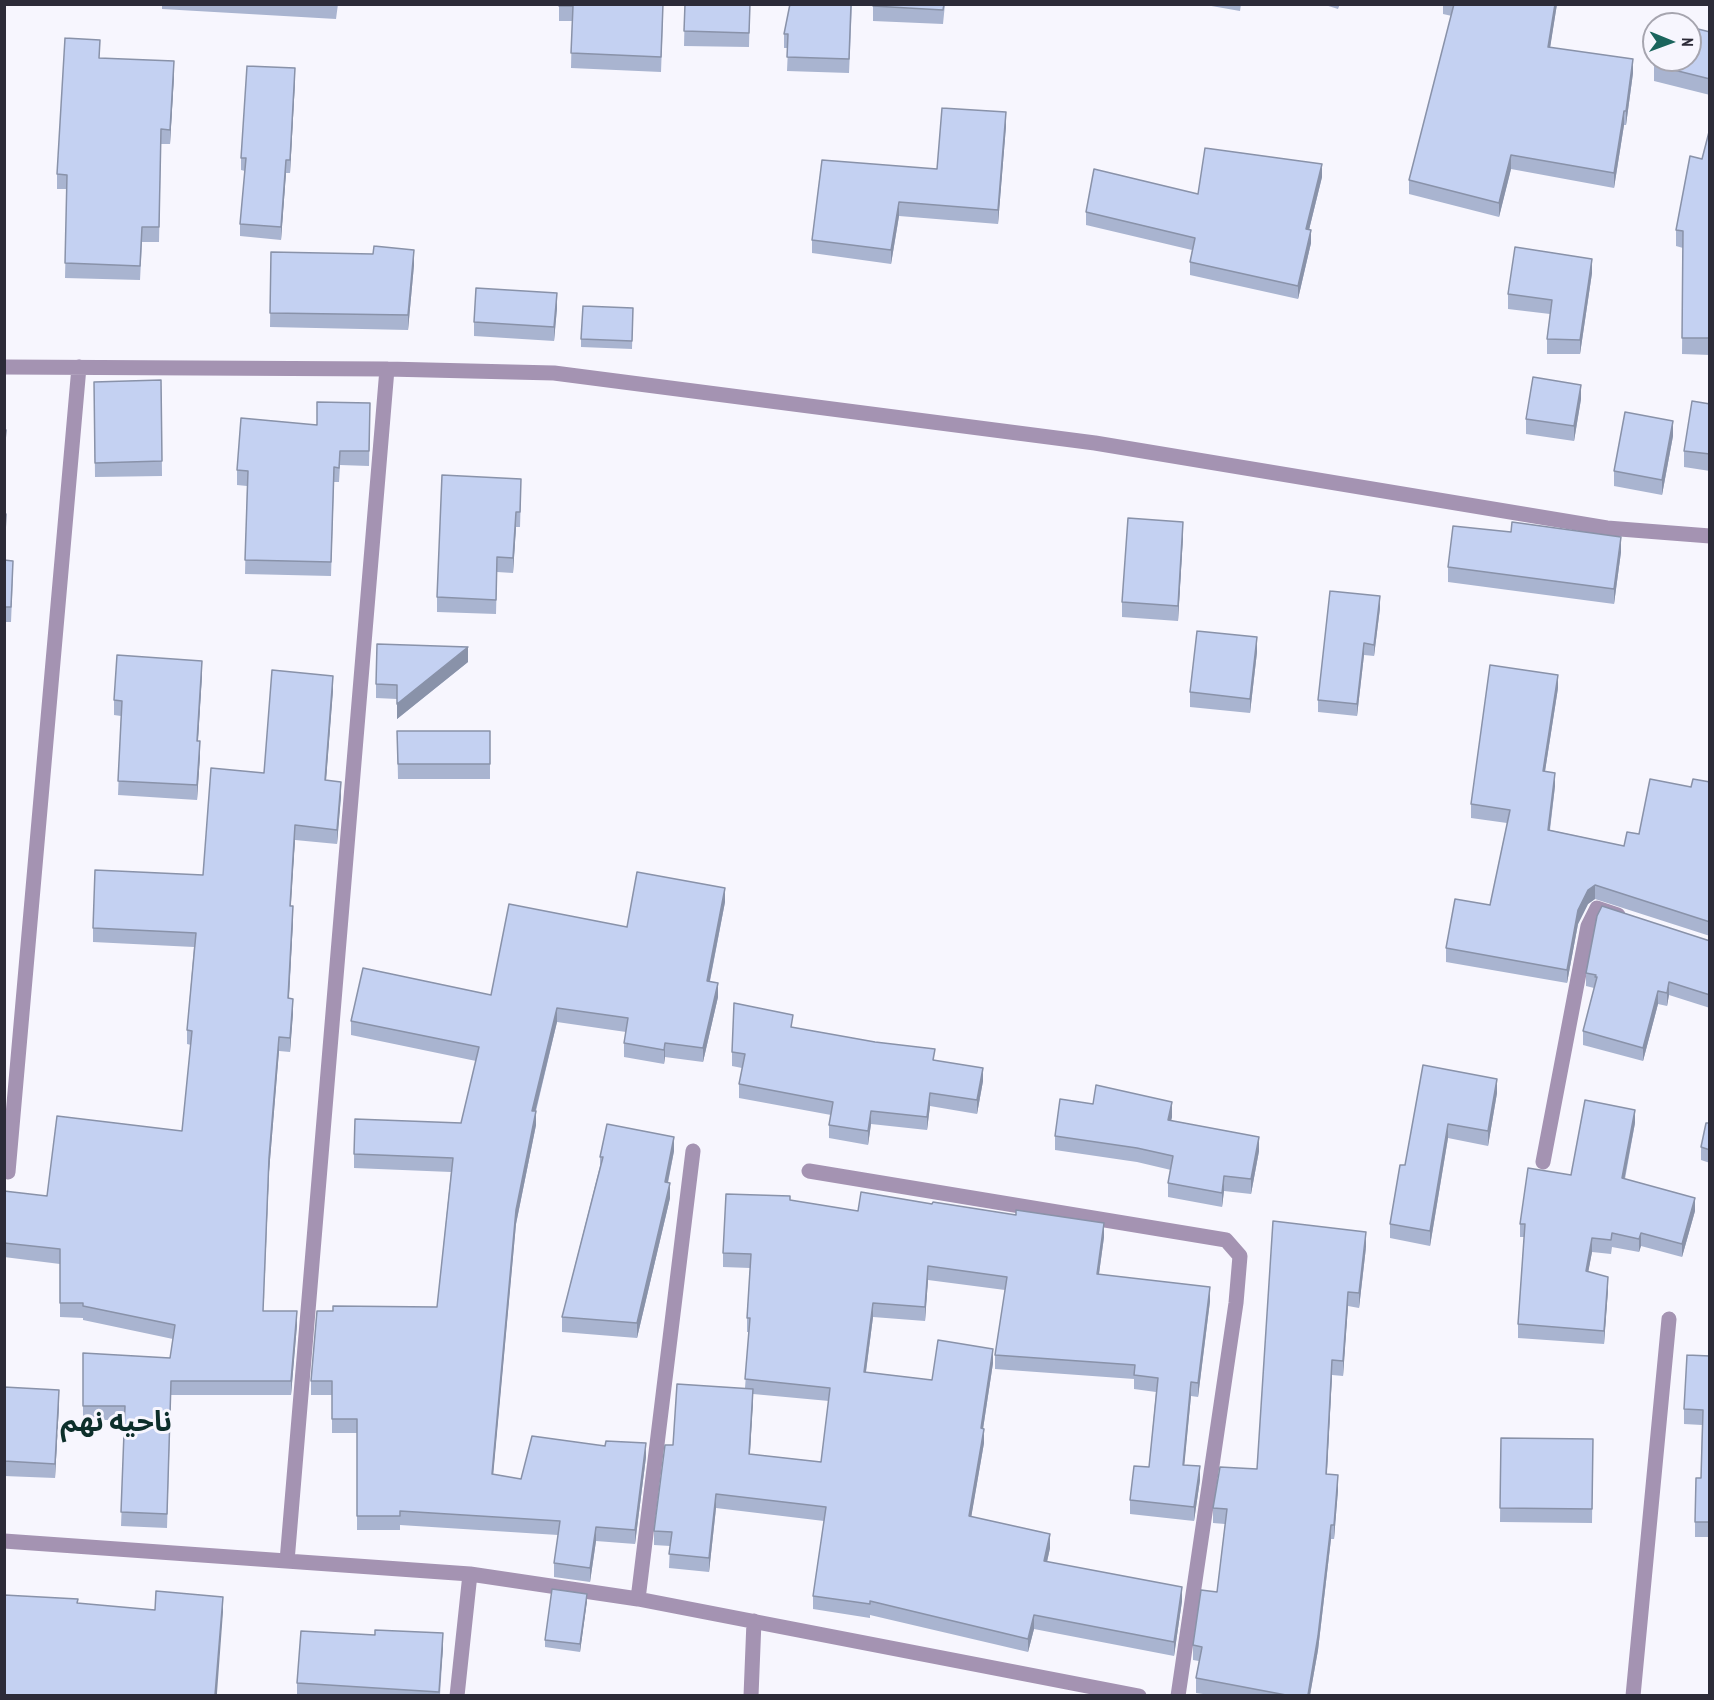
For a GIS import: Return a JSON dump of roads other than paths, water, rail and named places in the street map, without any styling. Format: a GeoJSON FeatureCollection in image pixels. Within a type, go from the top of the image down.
{"type":"FeatureCollection","features":[{"type":"Feature","properties":{"kind":"street"},"geometry":{"type":"LineString","coordinates":[[4,367],[387,369],[554,374],[1095,443],[1607,528],[1710,536]]}},
{"type":"Feature","properties":{"kind":"street"},"geometry":{"type":"LineString","coordinates":[[8,1172],[79,367]]}},
{"type":"Feature","properties":{"kind":"street"},"geometry":{"type":"LineString","coordinates":[[287,1561],[387,369]]}},
{"type":"Feature","properties":{"kind":"street"},"geometry":{"type":"LineString","coordinates":[[1543,1162],[1588,926],[1597,908],[1628,918]]}},
{"type":"Feature","properties":{"kind":"street"},"geometry":{"type":"LineString","coordinates":[[638,1599],[693,1151]]}},
{"type":"Feature","properties":{"kind":"street"},"geometry":{"type":"LineString","coordinates":[[809,1171],[1226,1240],[1240,1256],[1236,1303],[1178,1695]]}},
{"type":"Feature","properties":{"kind":"street"},"geometry":{"type":"LineString","coordinates":[[1633,1695],[1669,1319]]}},
{"type":"Feature","properties":{"kind":"street"},"geometry":{"type":"LineString","coordinates":[[4,1541],[470,1574],[638,1599],[1139,1695]]}},
{"type":"Feature","properties":{"kind":"street"},"geometry":{"type":"LineString","coordinates":[[457,1695],[470,1574]]}},
{"type":"Feature","properties":{"kind":"street"},"geometry":{"type":"LineString","coordinates":[[751,1695],[754,1621]]}},
{"type":"Feature","properties":{"kind":"district","name":"ناحیه نهم"},"geometry":{"type":"Point","coordinates":[116,1423]}}]}
